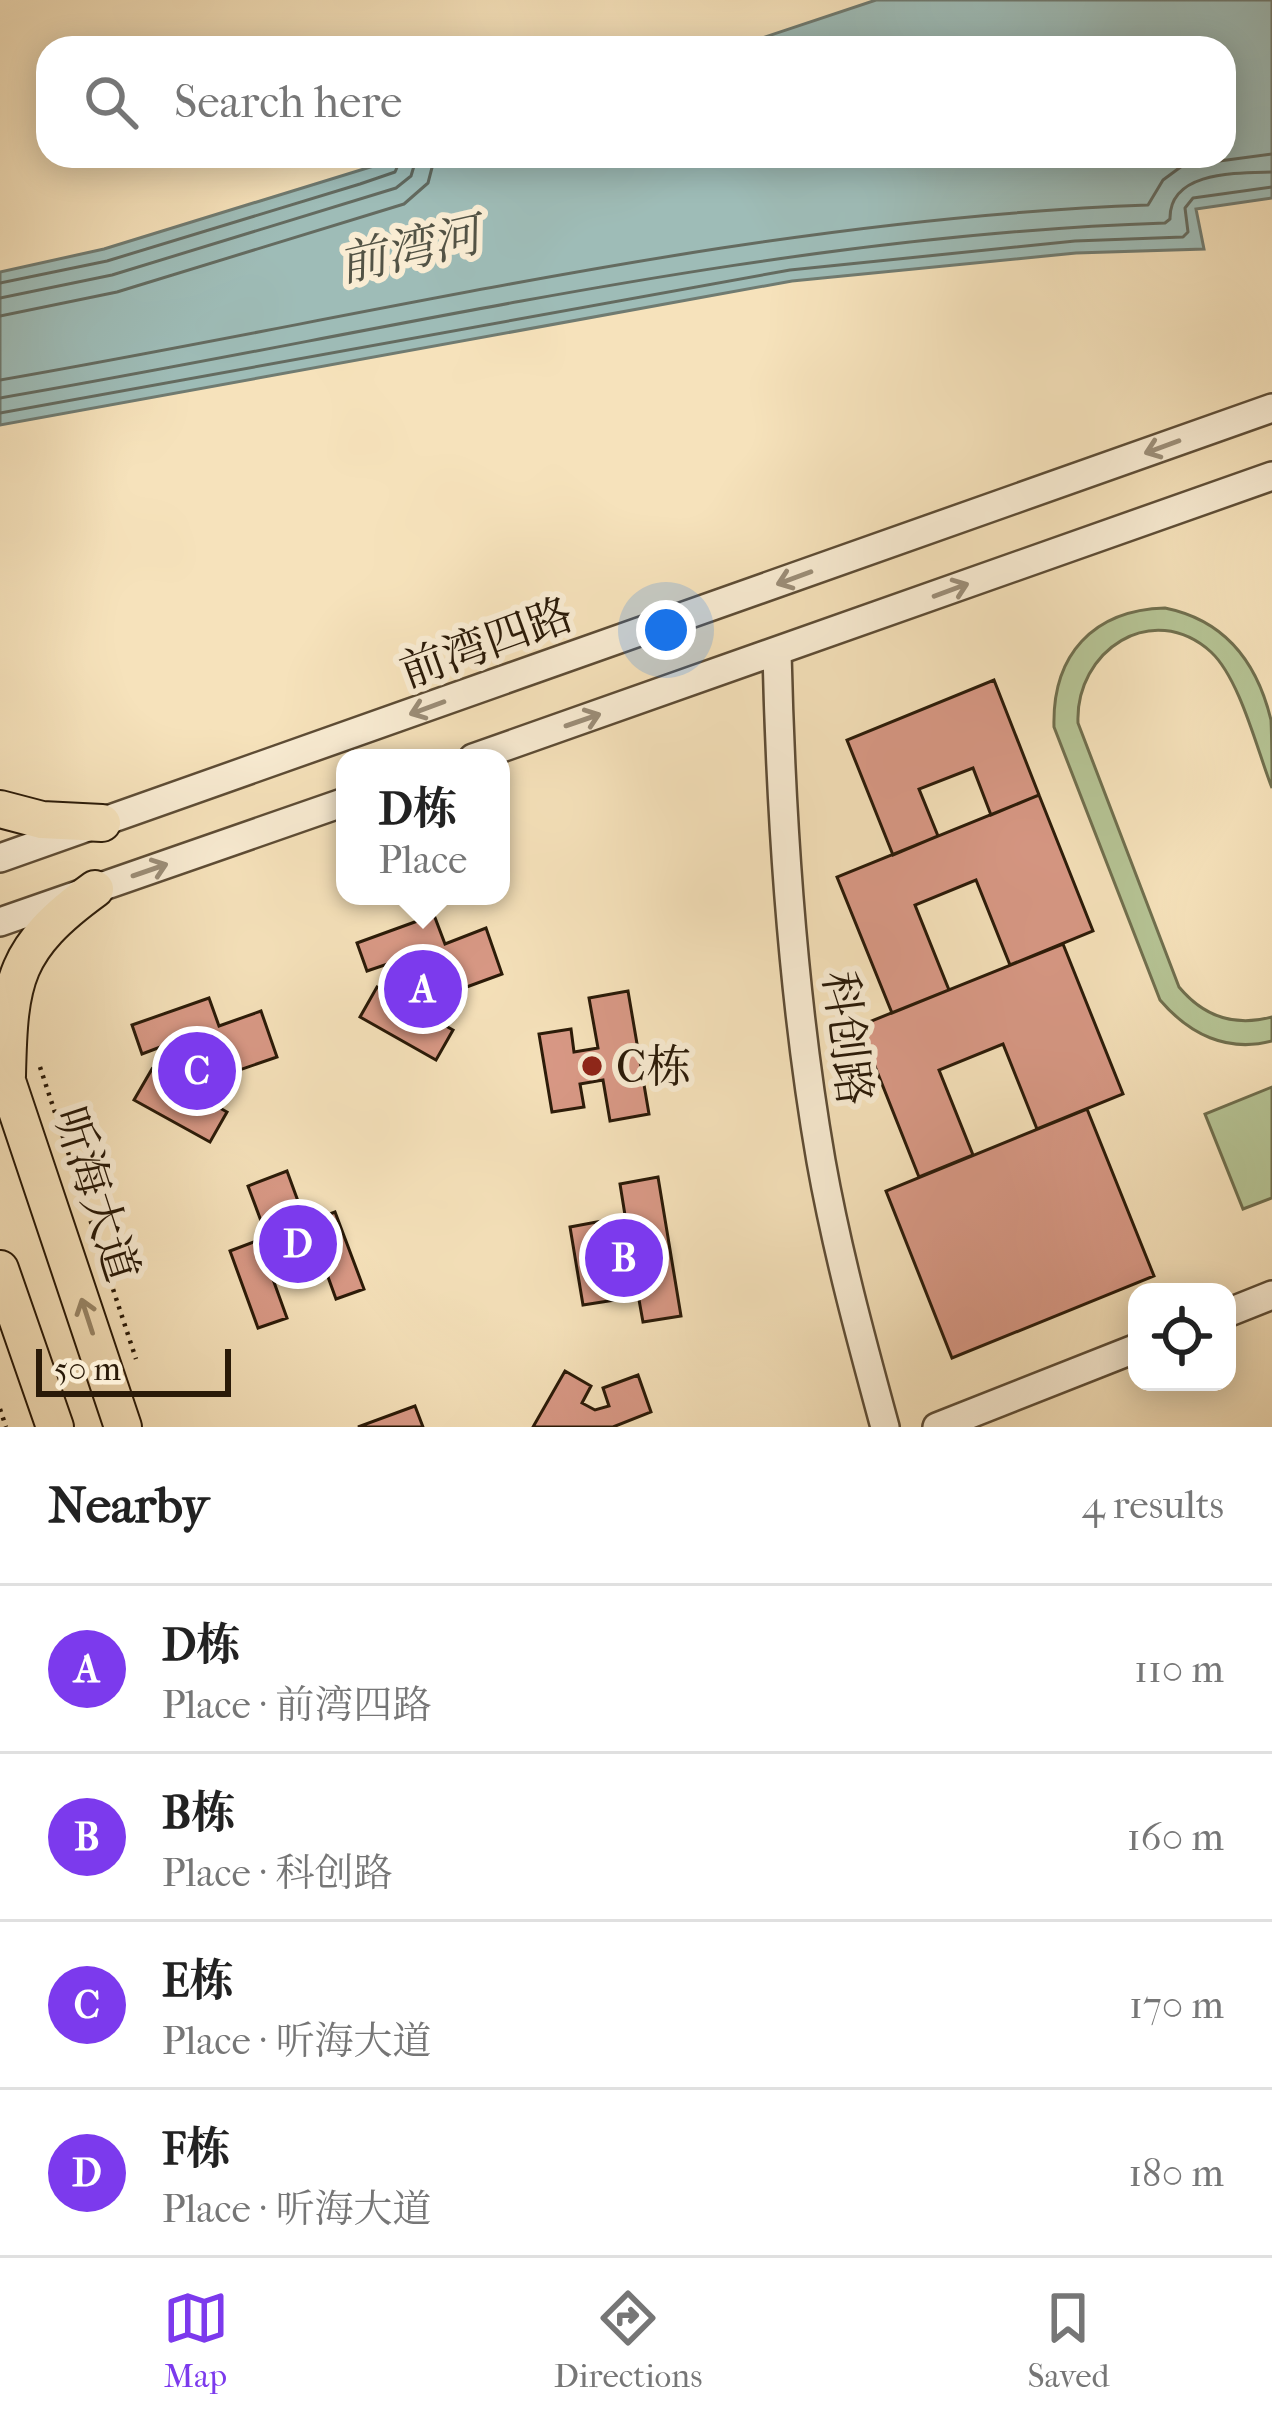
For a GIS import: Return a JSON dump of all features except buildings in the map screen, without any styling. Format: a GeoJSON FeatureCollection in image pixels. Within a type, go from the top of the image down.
{"type":"FeatureCollection","features":[{"type":"Feature","properties":{"kind":"main road"},"geometry":{"type":"LineString","coordinates":[[0,809],[42,820],[102,823]]}},
{"type":"Feature","properties":{"kind":"main road"},"geometry":{"type":"LineString","coordinates":[[15,1065],[9,1011],[23,961],[58,916],[95,889]]}},
{"type":"Feature","properties":{"kind":"main road","name":"听海大道"},"geometry":{"type":"LineString","coordinates":[[15,1065],[124,1427]]}},
{"type":"Feature","properties":{"kind":"main road"},"geometry":{"type":"LineString","coordinates":[[0,1269],[55,1427]]}},
{"type":"Feature","properties":{"kind":"street","name":"前湾四路"},"geometry":{"type":"LineString","coordinates":[[0,858],[1272,408]]}},
{"type":"Feature","properties":{"kind":"street"},"geometry":{"type":"LineString","coordinates":[[499,749],[1272,476]]}},
{"type":"Feature","properties":{"kind":"street","name":"科创路"},"geometry":{"type":"LineString","coordinates":[[777,652],[785,851],[799,1003],[818,1138],[850,1299],[885,1427]]}},
{"type":"Feature","properties":{"kind":"street"},"geometry":{"type":"LineString","coordinates":[[0,922],[336,805]]}},
{"type":"Feature","properties":{"kind":"street"},"geometry":{"type":"LineString","coordinates":[[1236,1309],[1272,1295]]}},
{"type":"Feature","properties":{"kind":"street"},"geometry":{"type":"LineString","coordinates":[[937,1427],[1128,1352]]}},
{"type":"Feature","properties":{"kind":"path"},"geometry":{"type":"LineString","coordinates":[[15,1065],[136,1361]]}},
{"type":"Feature","properties":{"kind":"path"},"geometry":{"type":"LineString","coordinates":[[0,1409],[6,1427]]}},
{"type":"Feature","properties":{"kind":"green space"},"geometry":{"type":"Polygon","coordinates":[[[1165,608],[1221,633],[1247,662],[1271,720],[1272,788],[1231,679],[1211,652],[1188,637],[1142,632],[1103,655],[1080,697],[1078,723],[1179,987],[1199,1006],[1221,1017],[1245,1021],[1272,1017],[1272,1041],[1240,1044],[1210,1038],[1160,1000],[1054,727],[1060,678],[1082,641],[1117,617],[1165,608]]]}},
{"type":"Feature","properties":{"kind":"green space"},"geometry":{"type":"Polygon","coordinates":[[[1272,1087],[1272,1198],[1243,1209],[1205,1114],[1272,1087]]]}},
{"type":"Feature","properties":{"kind":"water","name":"前湾河"},"geometry":{"type":"Polygon","coordinates":[[[876,0],[1272,0],[1272,198],[1196,209],[1204,249],[1076,253],[792,281],[0,425],[0,272],[104,249],[367,168],[1236,168],[1236,36],[768,36],[876,0]]]}},
{"type":"Feature","properties":{"kind":"place","name":"D栋"},"geometry":{"type":"Point","coordinates":[423,989]}},
{"type":"Feature","properties":{"kind":"place","name":"C栋"},"geometry":{"type":"Point","coordinates":[592,1066]}},
{"type":"Feature","properties":{"kind":"place","name":"E栋"},"geometry":{"type":"Point","coordinates":[197,1071]}},
{"type":"Feature","properties":{"kind":"place","name":"F栋"},"geometry":{"type":"Point","coordinates":[298,1244]}},
{"type":"Feature","properties":{"kind":"place","name":"B栋"},"geometry":{"type":"Point","coordinates":[624,1258]}}]}
